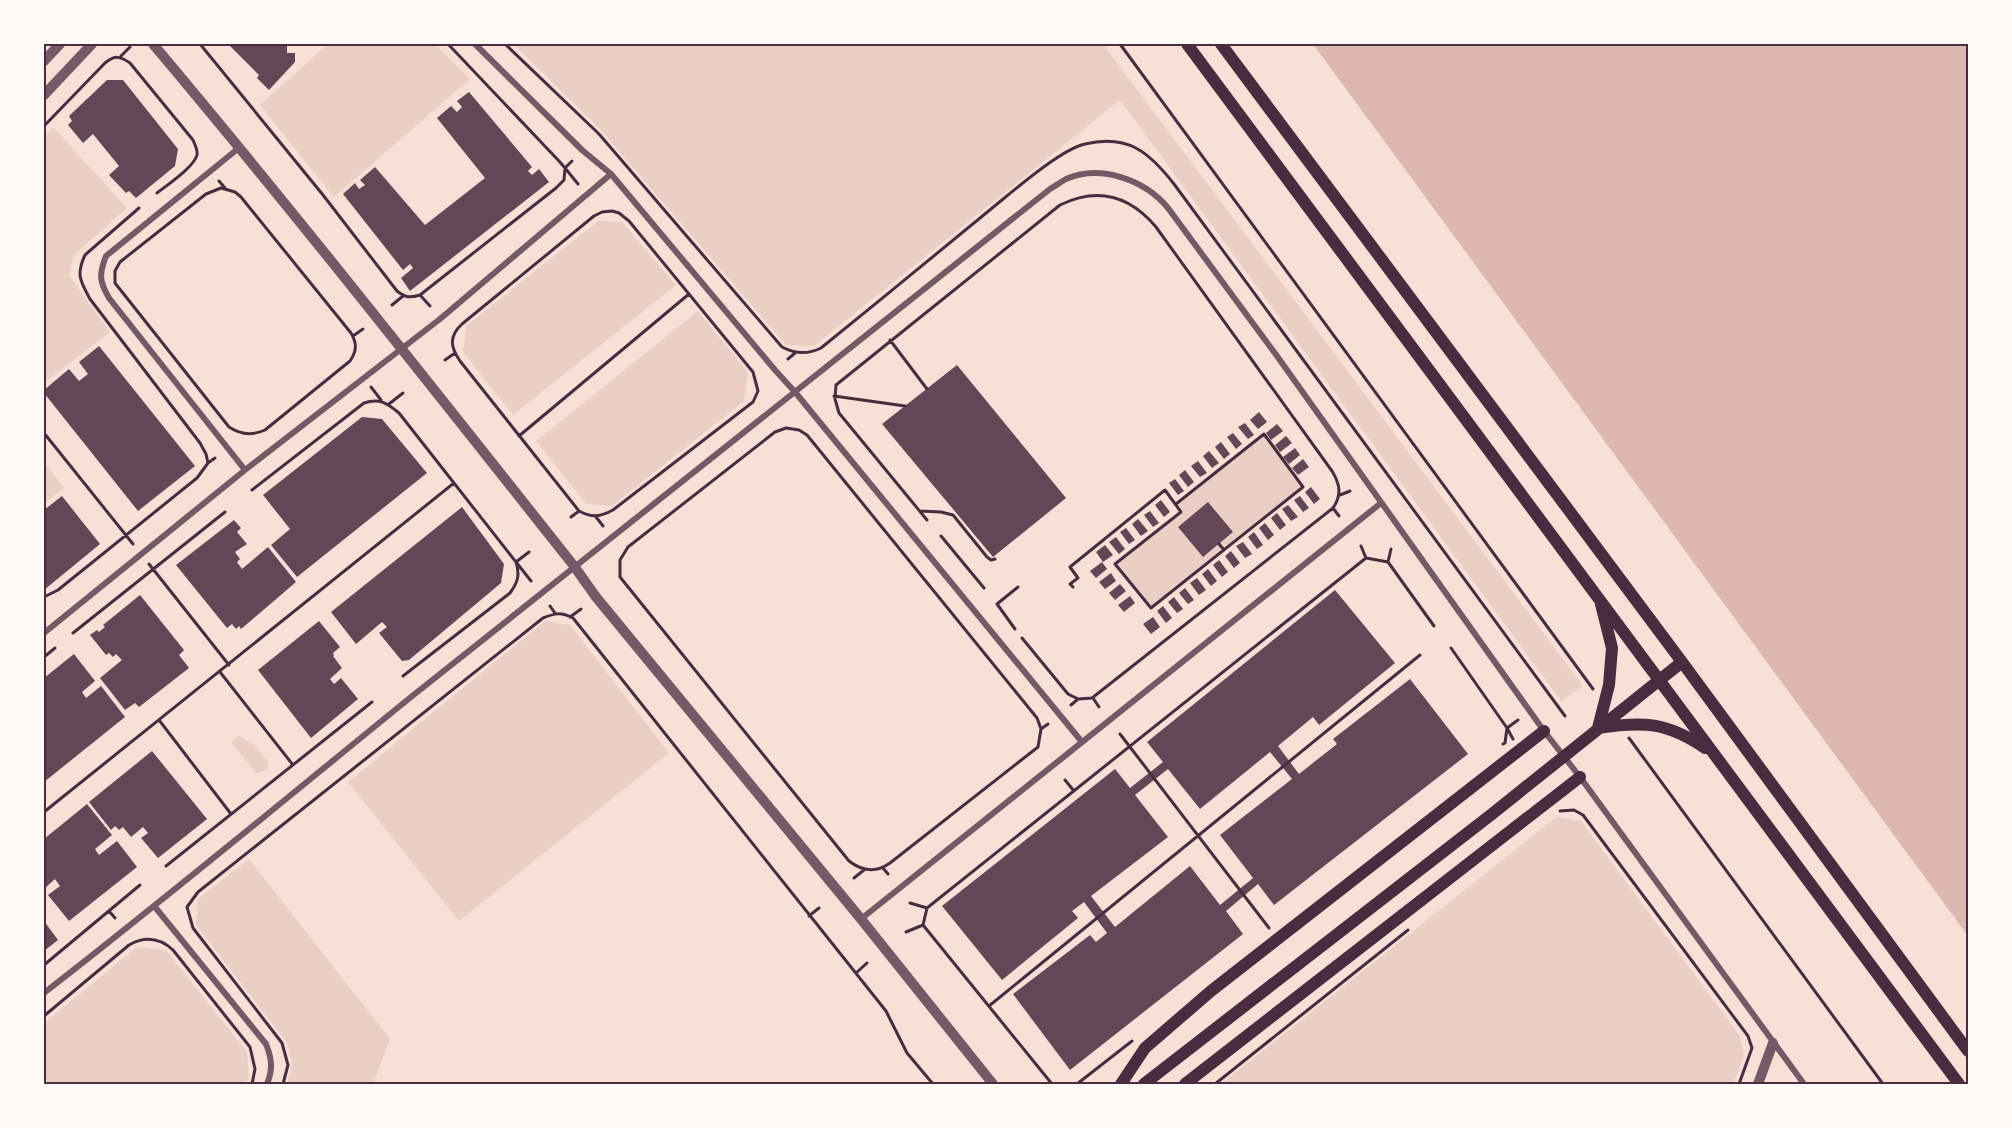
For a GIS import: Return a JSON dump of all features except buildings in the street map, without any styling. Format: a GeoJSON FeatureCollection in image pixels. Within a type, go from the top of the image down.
{"type":"FeatureCollection","features":[{"type":"Feature","properties":{"kind":"main road"},"geometry":{"type":"LineString","coordinates":[[1187,44],[1599,596],[1658,680],[1959,1084]]}},
{"type":"Feature","properties":{"kind":"main road"},"geometry":{"type":"LineString","coordinates":[[1221,44],[1682,662],[1968,1051]]}},
{"type":"Feature","properties":{"kind":"main road"},"geometry":{"type":"LineString","coordinates":[[1598,728],[1610,674],[1612,648],[1599,596]]}},
{"type":"Feature","properties":{"kind":"main road"},"geometry":{"type":"LineString","coordinates":[[1144,1084],[1492,814],[1682,662]]}},
{"type":"Feature","properties":{"kind":"main road"},"geometry":{"type":"LineString","coordinates":[[1598,728],[1631,723],[1663,726],[1714,754]]}},
{"type":"Feature","properties":{"kind":"main road"},"geometry":{"type":"LineString","coordinates":[[1121,1084],[1145,1048],[1211,991],[1544,731]]}},
{"type":"Feature","properties":{"kind":"main road"},"geometry":{"type":"LineString","coordinates":[[1185,1084],[1580,777]]}},
{"type":"Feature","properties":{"kind":"street"},"geometry":{"type":"LineString","coordinates":[[44,61],[60,44]]}},
{"type":"Feature","properties":{"kind":"street"},"geometry":{"type":"LineString","coordinates":[[44,95],[93,44]]}},
{"type":"Feature","properties":{"kind":"street"},"geometry":{"type":"LineString","coordinates":[[153,44],[240,147],[402,347],[596,597],[861,919],[993,1084]]}},
{"type":"Feature","properties":{"kind":"street"},"geometry":{"type":"LineString","coordinates":[[475,44],[582,150],[611,174],[795,392],[1082,742]]}},
{"type":"Feature","properties":{"kind":"street"},"geometry":{"type":"LineString","coordinates":[[240,147],[106,256],[101,269],[101,285],[245,470]]}},
{"type":"Feature","properties":{"kind":"street"},"geometry":{"type":"LineString","coordinates":[[44,633],[245,470],[440,319],[611,174]]}},
{"type":"Feature","properties":{"kind":"street"},"geometry":{"type":"LineString","coordinates":[[44,993],[155,907],[281,802],[574,566],[1050,189],[1067,179],[1090,174],[1115,176],[1145,186],[1168,208],[1277,356],[1544,731],[1804,1084]]}},
{"type":"Feature","properties":{"kind":"street"},"geometry":{"type":"LineString","coordinates":[[861,919],[1381,503]]}},
{"type":"Feature","properties":{"kind":"street"},"geometry":{"type":"LineString","coordinates":[[155,907],[266,1044],[272,1060],[271,1076],[267,1084]]}},
{"type":"Feature","properties":{"kind":"street"},"geometry":{"type":"LineString","coordinates":[[1758,1084],[1773,1043]]}},
{"type":"Feature","properties":{"kind":"path"},"geometry":{"type":"LineString","coordinates":[[200,44],[324,195],[403,296],[410,298],[420,295],[556,188],[564,180],[565,168],[572,161]]}},
{"type":"Feature","properties":{"kind":"path"},"geometry":{"type":"LineString","coordinates":[[448,44],[578,184]]}},
{"type":"Feature","properties":{"kind":"path"},"geometry":{"type":"LineString","coordinates":[[505,44],[599,134],[782,347],[795,353],[818,350],[1012,193],[1068,151],[1083,144],[1098,142],[1125,144],[1138,148],[1149,156],[1174,184],[1565,717]]}},
{"type":"Feature","properties":{"kind":"path"},"geometry":{"type":"LineString","coordinates":[[1120,44],[1594,689]]}},
{"type":"Feature","properties":{"kind":"path"},"geometry":{"type":"LineString","coordinates":[[121,57],[130,46]]}},
{"type":"Feature","properties":{"kind":"path"},"geometry":{"type":"LineString","coordinates":[[107,52],[112,57],[121,57],[130,63],[193,140],[197,155],[202,161]]}},
{"type":"Feature","properties":{"kind":"path"},"geometry":{"type":"LineString","coordinates":[[44,126],[112,57]]}},
{"type":"Feature","properties":{"kind":"path"},"geometry":{"type":"LineString","coordinates":[[594,138],[599,134]]}},
{"type":"Feature","properties":{"kind":"path"},"geometry":{"type":"LineString","coordinates":[[157,193],[192,164],[197,155]]}},
{"type":"Feature","properties":{"kind":"path"},"geometry":{"type":"LineString","coordinates":[[219,181],[225,188],[241,197],[353,336],[355,351],[350,360],[265,430],[252,435],[229,427],[118,288],[115,277],[117,266],[125,257],[206,194],[212,190],[225,188]]}},
{"type":"Feature","properties":{"kind":"path"},"geometry":{"type":"LineString","coordinates":[[927,520],[839,413],[834,396],[836,385],[1060,205],[1083,196],[1106,196],[1118,198],[1137,208],[1156,227],[1332,471],[1337,479],[1340,495],[1333,508],[1092,698],[1078,699],[1068,693],[1022,638]]}},
{"type":"Feature","properties":{"kind":"path"},"geometry":{"type":"LineString","coordinates":[[599,208],[602,212]]}},
{"type":"Feature","properties":{"kind":"path"},"geometry":{"type":"LineString","coordinates":[[141,215],[138,209],[85,255],[80,265],[79,275],[90,299],[200,443],[208,463]]}},
{"type":"Feature","properties":{"kind":"path"},"geometry":{"type":"LineString","coordinates":[[619,213],[623,209]]}},
{"type":"Feature","properties":{"kind":"path"},"geometry":{"type":"LineString","coordinates":[[596,517],[613,510],[753,402],[758,391],[753,372],[629,221],[619,213],[602,212],[594,216],[462,324],[452,341],[454,353],[579,511],[596,517],[603,526]]}},
{"type":"Feature","properties":{"kind":"path"},"geometry":{"type":"LineString","coordinates":[[519,436],[689,294]]}},
{"type":"Feature","properties":{"kind":"path"},"geometry":{"type":"LineString","coordinates":[[420,295],[430,306]]}},
{"type":"Feature","properties":{"kind":"path"},"geometry":{"type":"LineString","coordinates":[[392,305],[403,296]]}},
{"type":"Feature","properties":{"kind":"path"},"geometry":{"type":"LineString","coordinates":[[353,336],[363,329]]}},
{"type":"Feature","properties":{"kind":"path"},"geometry":{"type":"LineString","coordinates":[[448,329],[453,336]]}},
{"type":"Feature","properties":{"kind":"path"},"geometry":{"type":"LineString","coordinates":[[890,340],[927,389]]}},
{"type":"Feature","properties":{"kind":"path"},"geometry":{"type":"LineString","coordinates":[[818,350],[822,354]]}},
{"type":"Feature","properties":{"kind":"path"},"geometry":{"type":"LineString","coordinates":[[445,360],[454,353]]}},
{"type":"Feature","properties":{"kind":"path"},"geometry":{"type":"LineString","coordinates":[[788,359],[795,353]]}},
{"type":"Feature","properties":{"kind":"path"},"geometry":{"type":"LineString","coordinates":[[350,360],[354,366]]}},
{"type":"Feature","properties":{"kind":"path"},"geometry":{"type":"LineString","coordinates":[[145,371],[151,366]]}},
{"type":"Feature","properties":{"kind":"path"},"geometry":{"type":"LineString","coordinates":[[758,384],[764,379]]}},
{"type":"Feature","properties":{"kind":"path"},"geometry":{"type":"LineString","coordinates":[[372,387],[382,401]]}},
{"type":"Feature","properties":{"kind":"path"},"geometry":{"type":"LineString","coordinates":[[388,404],[403,393]]}},
{"type":"Feature","properties":{"kind":"path"},"geometry":{"type":"LineString","coordinates":[[834,396],[905,406]]}},
{"type":"Feature","properties":{"kind":"path"},"geometry":{"type":"LineString","coordinates":[[252,490],[356,408],[374,400],[382,401],[399,413],[531,580]]}},
{"type":"Feature","properties":{"kind":"path"},"geometry":{"type":"LineString","coordinates":[[753,402],[756,406]]}},
{"type":"Feature","properties":{"kind":"path"},"geometry":{"type":"LineString","coordinates":[[799,430],[804,426]]}},
{"type":"Feature","properties":{"kind":"path"},"geometry":{"type":"LineString","coordinates":[[772,428],[774,432]]}},
{"type":"Feature","properties":{"kind":"path"},"geometry":{"type":"LineString","coordinates":[[854,878],[864,870],[883,868],[1038,747],[1041,729],[1037,718],[814,444],[799,430],[786,428],[774,432],[628,547],[619,566],[620,577],[849,861],[864,870]]}},
{"type":"Feature","properties":{"kind":"path"},"geometry":{"type":"LineString","coordinates":[[44,433],[133,544]]}},
{"type":"Feature","properties":{"kind":"path"},"geometry":{"type":"LineString","coordinates":[[238,439],[244,434]]}},
{"type":"Feature","properties":{"kind":"path"},"geometry":{"type":"LineString","coordinates":[[1073,587],[1070,584],[1078,578],[1070,567],[1165,490],[1181,512],[1115,564],[1151,608],[1303,487],[1264,434],[1176,504]]}},
{"type":"Feature","properties":{"kind":"path"},"geometry":{"type":"LineString","coordinates":[[44,597],[58,590],[126,535],[196,478],[215,458]]}},
{"type":"Feature","properties":{"kind":"path"},"geometry":{"type":"LineString","coordinates":[[1377,471],[1382,468]]}},
{"type":"Feature","properties":{"kind":"path"},"geometry":{"type":"LineString","coordinates":[[44,812],[454,483]]}},
{"type":"Feature","properties":{"kind":"path"},"geometry":{"type":"LineString","coordinates":[[1340,495],[1350,491]]}},
{"type":"Feature","properties":{"kind":"path"},"geometry":{"type":"LineString","coordinates":[[1333,508],[1339,516]]}},
{"type":"Feature","properties":{"kind":"path"},"geometry":{"type":"LineString","coordinates":[[571,517],[579,511]]}},
{"type":"Feature","properties":{"kind":"path"},"geometry":{"type":"LineString","coordinates":[[920,511],[953,514],[987,556],[991,560],[995,559]]}},
{"type":"Feature","properties":{"kind":"path"},"geometry":{"type":"LineString","coordinates":[[73,633],[225,512]]}},
{"type":"Feature","properties":{"kind":"path"},"geometry":{"type":"LineString","coordinates":[[1418,528],[1423,524]]}},
{"type":"Feature","properties":{"kind":"path"},"geometry":{"type":"LineString","coordinates":[[941,536],[984,588]]}},
{"type":"Feature","properties":{"kind":"path"},"geometry":{"type":"LineString","coordinates":[[1219,544],[1224,550]]}},
{"type":"Feature","properties":{"kind":"path"},"geometry":{"type":"LineString","coordinates":[[1361,546],[1366,558]]}},
{"type":"Feature","properties":{"kind":"path"},"geometry":{"type":"LineString","coordinates":[[620,548],[624,553]]}},
{"type":"Feature","properties":{"kind":"path"},"geometry":{"type":"LineString","coordinates":[[1388,562],[1391,549]]}},
{"type":"Feature","properties":{"kind":"path"},"geometry":{"type":"LineString","coordinates":[[516,562],[529,552]]}},
{"type":"Feature","properties":{"kind":"path"},"geometry":{"type":"LineString","coordinates":[[923,926],[927,908],[1366,558],[1388,562],[1434,626]]}},
{"type":"Feature","properties":{"kind":"path"},"geometry":{"type":"LineString","coordinates":[[402,676],[510,593],[520,574],[516,562]]}},
{"type":"Feature","properties":{"kind":"path"},"geometry":{"type":"LineString","coordinates":[[149,564],[229,665]]}},
{"type":"Feature","properties":{"kind":"path"},"geometry":{"type":"LineString","coordinates":[[614,582],[620,577]]}},
{"type":"Feature","properties":{"kind":"path"},"geometry":{"type":"LineString","coordinates":[[1015,629],[998,604],[1018,587]]}},
{"type":"Feature","properties":{"kind":"path"},"geometry":{"type":"LineString","coordinates":[[550,606],[555,613]]}},
{"type":"Feature","properties":{"kind":"path"},"geometry":{"type":"LineString","coordinates":[[570,617],[580,609]]}},
{"type":"Feature","properties":{"kind":"path"},"geometry":{"type":"LineString","coordinates":[[182,911],[198,892],[543,618],[555,613],[563,613],[573,618],[886,1011],[907,1053],[933,1084]]}},
{"type":"Feature","properties":{"kind":"path"},"geometry":{"type":"LineString","coordinates":[[44,657],[56,648]]}},
{"type":"Feature","properties":{"kind":"path"},"geometry":{"type":"LineString","coordinates":[[1450,648],[1508,728]]}},
{"type":"Feature","properties":{"kind":"path"},"geometry":{"type":"LineString","coordinates":[[989,1006],[1420,655]]}},
{"type":"Feature","properties":{"kind":"path"},"geometry":{"type":"LineString","coordinates":[[220,672],[293,765]]}},
{"type":"Feature","properties":{"kind":"path"},"geometry":{"type":"LineString","coordinates":[[1544,699],[1549,695]]}},
{"type":"Feature","properties":{"kind":"path"},"geometry":{"type":"LineString","coordinates":[[1092,698],[1098,706]]}},
{"type":"Feature","properties":{"kind":"path"},"geometry":{"type":"LineString","coordinates":[[1071,705],[1078,699]]}},
{"type":"Feature","properties":{"kind":"path"},"geometry":{"type":"LineString","coordinates":[[166,866],[372,702]]}},
{"type":"Feature","properties":{"kind":"path"},"geometry":{"type":"LineString","coordinates":[[159,720],[231,814]]}},
{"type":"Feature","properties":{"kind":"path"},"geometry":{"type":"LineString","coordinates":[[1496,750],[1505,742],[1508,728],[1518,720]]}},
{"type":"Feature","properties":{"kind":"path"},"geometry":{"type":"LineString","coordinates":[[1041,729],[1048,724]]}},
{"type":"Feature","properties":{"kind":"path"},"geometry":{"type":"LineString","coordinates":[[1120,734],[1270,929]]}},
{"type":"Feature","properties":{"kind":"path"},"geometry":{"type":"LineString","coordinates":[[1629,738],[1883,1084]]}},
{"type":"Feature","properties":{"kind":"path"},"geometry":{"type":"LineString","coordinates":[[1038,747],[1042,752]]}},
{"type":"Feature","properties":{"kind":"path"},"geometry":{"type":"LineString","coordinates":[[1065,780],[1074,791]]}},
{"type":"Feature","properties":{"kind":"path"},"geometry":{"type":"LineString","coordinates":[[267,785],[272,790]]}},
{"type":"Feature","properties":{"kind":"path"},"geometry":{"type":"LineString","coordinates":[[1579,812],[1585,807]]}},
{"type":"Feature","properties":{"kind":"path"},"geometry":{"type":"LineString","coordinates":[[1553,815],[1561,810],[1574,810],[1586,819],[1748,1036],[1752,1048],[1739,1084]]}},
{"type":"Feature","properties":{"kind":"path"},"geometry":{"type":"LineString","coordinates":[[290,812],[293,816]]}},
{"type":"Feature","properties":{"kind":"path"},"geometry":{"type":"LineString","coordinates":[[173,860],[177,867]]}},
{"type":"Feature","properties":{"kind":"path"},"geometry":{"type":"LineString","coordinates":[[883,868],[888,874]]}},
{"type":"Feature","properties":{"kind":"path"},"geometry":{"type":"LineString","coordinates":[[44,965],[140,885]]}},
{"type":"Feature","properties":{"kind":"path"},"geometry":{"type":"LineString","coordinates":[[194,887],[198,892]]}},
{"type":"Feature","properties":{"kind":"path"},"geometry":{"type":"LineString","coordinates":[[910,903],[927,908]]}},
{"type":"Feature","properties":{"kind":"path"},"geometry":{"type":"LineString","coordinates":[[187,907],[192,928],[282,1043],[288,1065],[283,1084]]}},
{"type":"Feature","properties":{"kind":"path"},"geometry":{"type":"LineString","coordinates":[[809,916],[819,908]]}},
{"type":"Feature","properties":{"kind":"path"},"geometry":{"type":"LineString","coordinates":[[109,911],[115,918]]}},
{"type":"Feature","properties":{"kind":"path"},"geometry":{"type":"LineString","coordinates":[[1215,1084],[1416,924]]}},
{"type":"Feature","properties":{"kind":"path"},"geometry":{"type":"LineString","coordinates":[[923,926],[1052,1084]]}},
{"type":"Feature","properties":{"kind":"path"},"geometry":{"type":"LineString","coordinates":[[906,932],[923,926]]}},
{"type":"Feature","properties":{"kind":"path"},"geometry":{"type":"LineString","coordinates":[[44,1016],[134,942],[155,933]]}},
{"type":"Feature","properties":{"kind":"path"},"geometry":{"type":"LineString","coordinates":[[131,938],[134,942]]}},
{"type":"Feature","properties":{"kind":"path"},"geometry":{"type":"LineString","coordinates":[[147,938],[158,940],[173,950],[250,1047],[255,1069],[252,1084]]}},
{"type":"Feature","properties":{"kind":"path"},"geometry":{"type":"LineString","coordinates":[[856,973],[867,963]]}},
{"type":"Feature","properties":{"kind":"path"},"geometry":{"type":"LineString","coordinates":[[1748,1036],[1754,1032]]}},
{"type":"Feature","properties":{"kind":"path"},"geometry":{"type":"LineString","coordinates":[[1077,1084],[1132,1040]]}},
{"type":"Feature","properties":{"kind":"shaded area"},"geometry":{"type":"Polygon","coordinates":[[[328,44],[435,44],[470,79],[334,197],[260,105],[328,44]]]}},
{"type":"Feature","properties":{"kind":"shaded area"},"geometry":{"type":"Polygon","coordinates":[[[513,44],[1103,44],[1583,686],[1561,701],[1120,100],[814,346],[786,345],[597,126],[513,44]]]}},
{"type":"Feature","properties":{"kind":"shaded area"},"geometry":{"type":"Polygon","coordinates":[[[1313,44],[1968,44],[1968,936],[1313,44]]]}},
{"type":"Feature","properties":{"kind":"shaded area"},"geometry":{"type":"Polygon","coordinates":[[[53,127],[127,208],[74,255],[69,275],[110,332],[44,383],[44,136],[53,127]]]}},
{"type":"Feature","properties":{"kind":"shaded area"},"geometry":{"type":"Polygon","coordinates":[[[598,221],[622,222],[676,285],[513,415],[463,352],[466,326],[598,221]]]}},
{"type":"Feature","properties":{"kind":"shaded area"},"geometry":{"type":"Polygon","coordinates":[[[698,311],[748,372],[744,401],[612,506],[586,504],[536,441],[698,311]]]}},
{"type":"Feature","properties":{"kind":"shaded area"},"geometry":{"type":"Polygon","coordinates":[[[1264,434],[1303,487],[1151,608],[1115,564],[1181,512],[1176,504],[1264,434]]]}},
{"type":"Feature","properties":{"kind":"shaded area"},"geometry":{"type":"Polygon","coordinates":[[[44,462],[64,488],[44,504],[44,462]]]}},
{"type":"Feature","properties":{"kind":"shaded area"},"geometry":{"type":"Polygon","coordinates":[[[545,621],[570,625],[669,753],[459,921],[348,782],[545,621]]]}},
{"type":"Feature","properties":{"kind":"shaded area"},"geometry":{"type":"Polygon","coordinates":[[[238,735],[255,745],[269,764],[268,768],[256,773],[231,742],[238,735]]]}},
{"type":"Feature","properties":{"kind":"shaded area"},"geometry":{"type":"Polygon","coordinates":[[[1556,817],[1581,821],[1740,1036],[1744,1056],[1733,1084],[1221,1084],[1556,817]]]}},
{"type":"Feature","properties":{"kind":"shaded area"},"geometry":{"type":"Polygon","coordinates":[[[249,859],[390,1039],[373,1084],[287,1084],[292,1063],[287,1043],[196,925],[198,899],[249,859]]]}},
{"type":"Feature","properties":{"kind":"shaded area"},"geometry":{"type":"Polygon","coordinates":[[[137,947],[166,950],[247,1052],[249,1077],[246,1084],[44,1084],[44,1023],[137,947]]]}}]}
